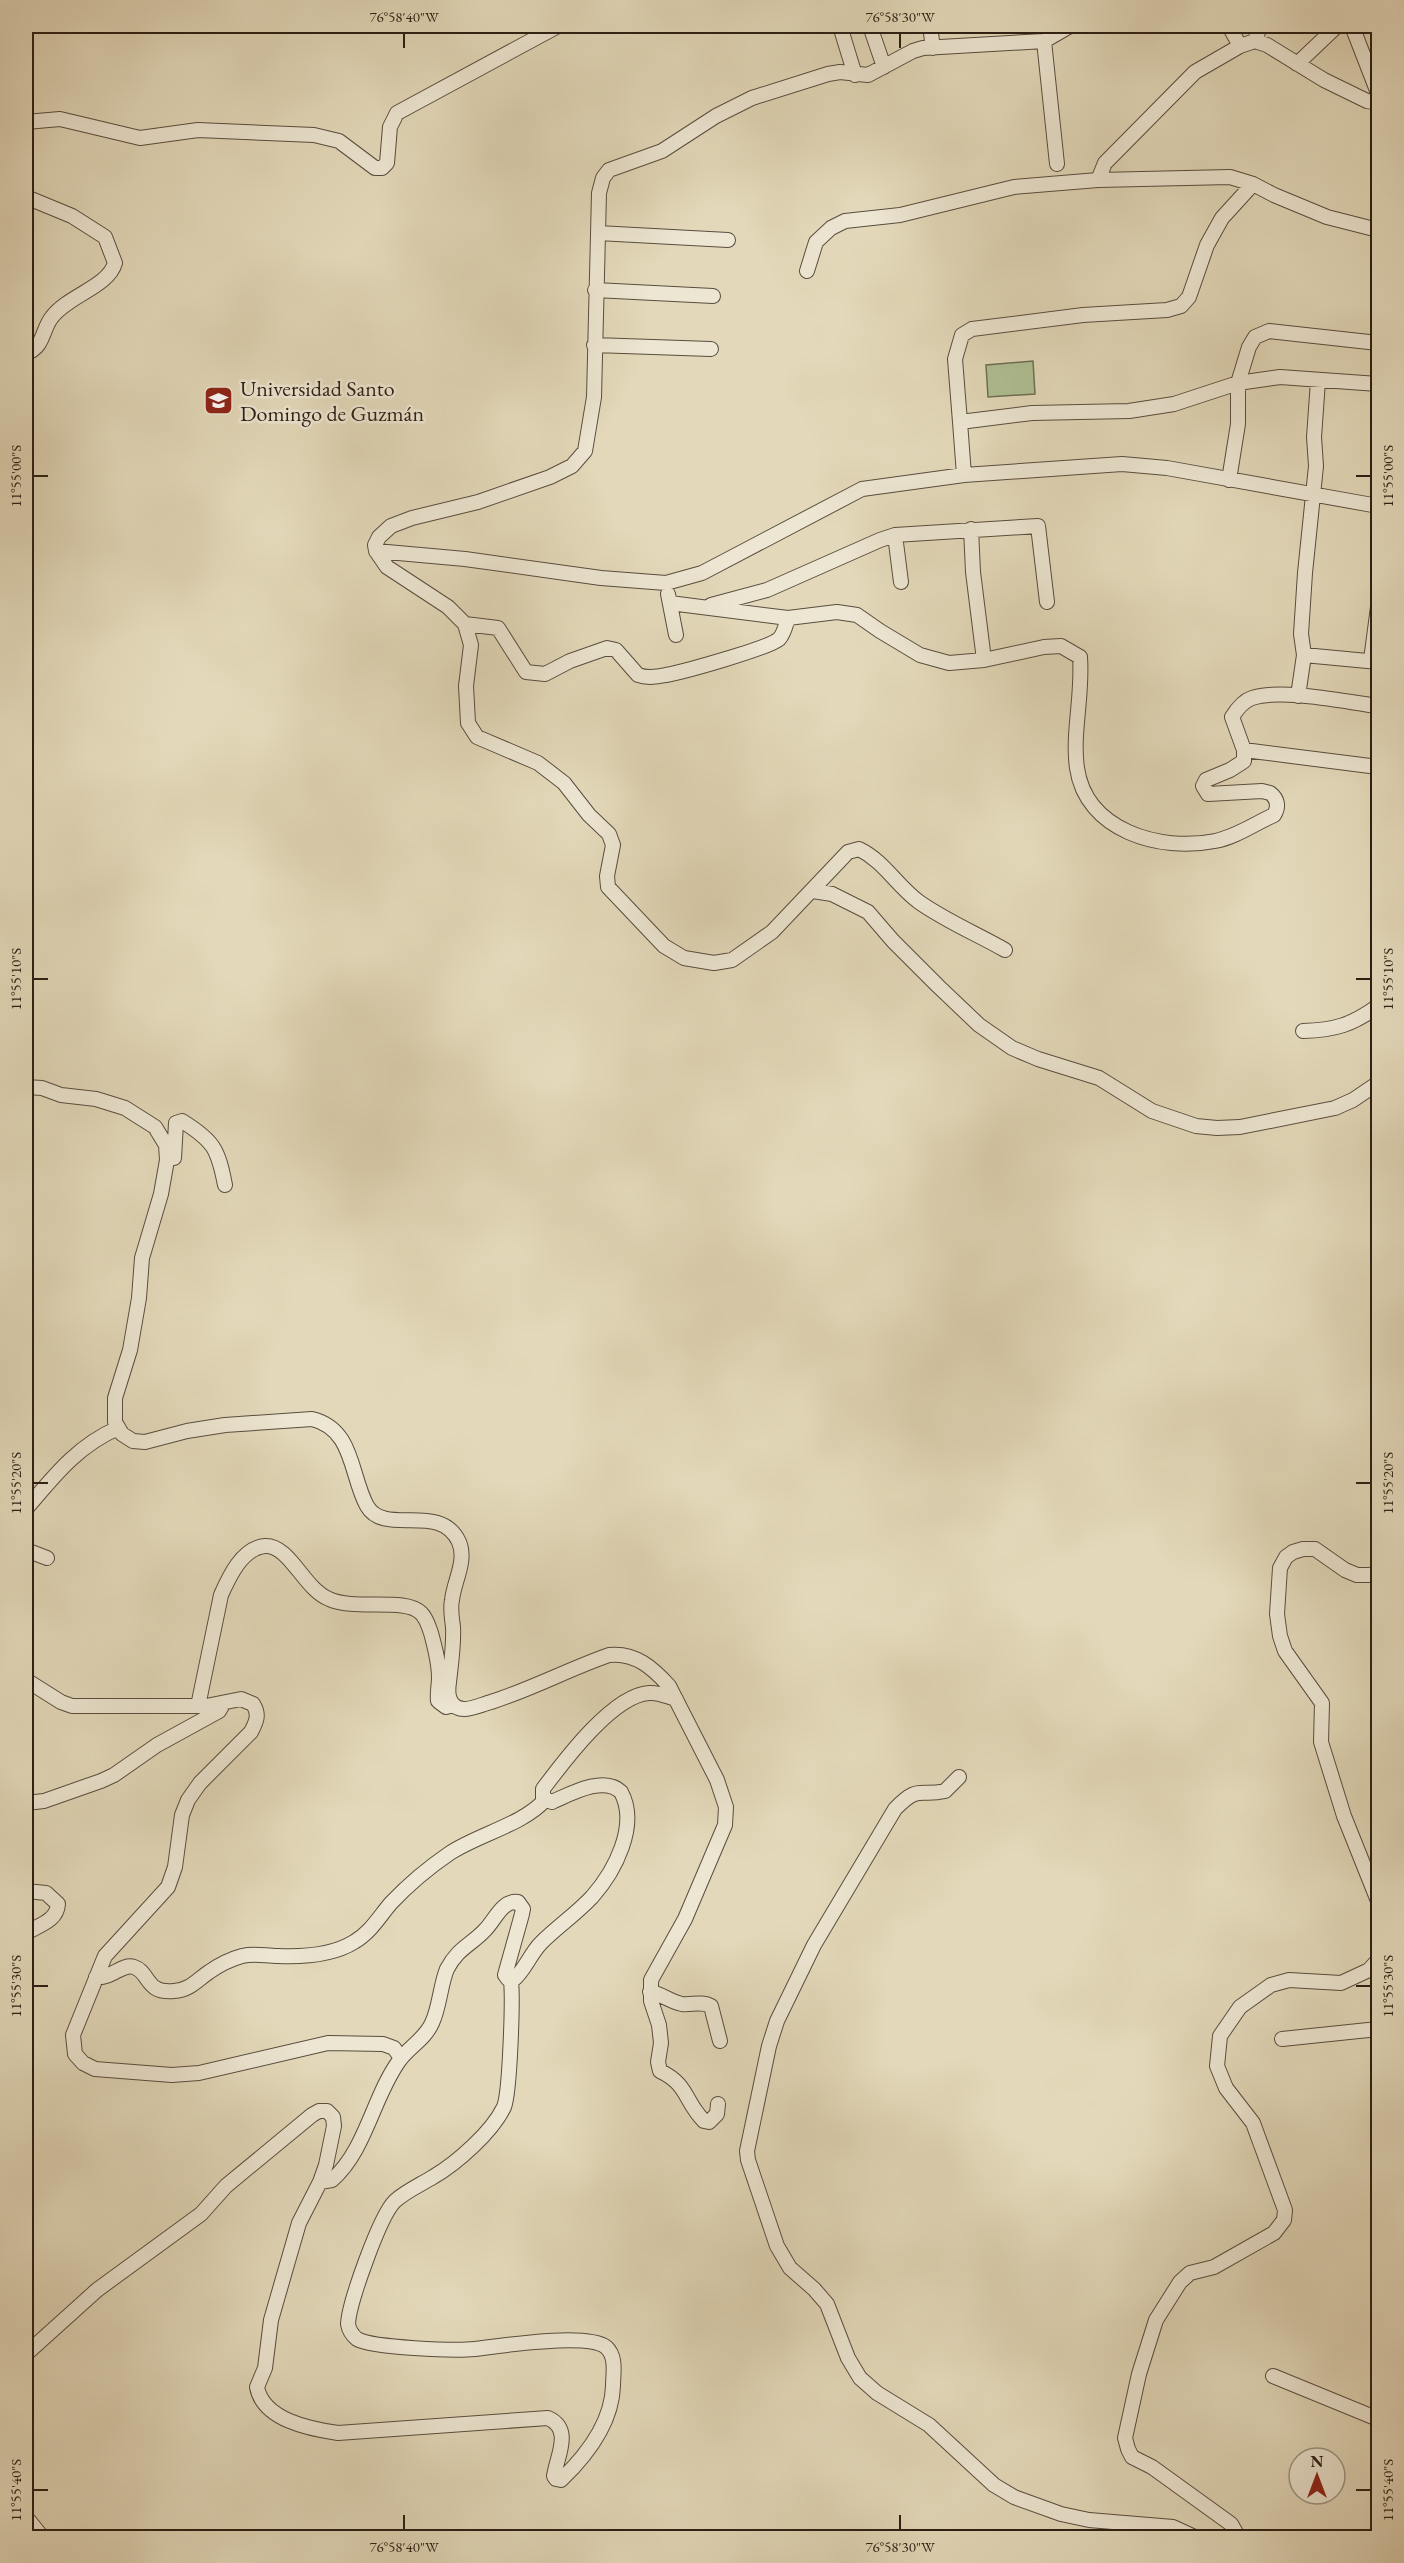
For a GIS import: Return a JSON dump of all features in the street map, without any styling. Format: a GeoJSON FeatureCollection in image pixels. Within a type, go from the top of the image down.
{"type":"FeatureCollection","features":[{"type":"Feature","properties":{"kind":"street"},"geometry":{"type":"LineString","coordinates":[[26,122],[60,119],[140,138],[198,130],[314,135],[339,141],[375,168],[382,168],[387,163],[390,127],[398,113],[558,26]]}},
{"type":"Feature","properties":{"kind":"street"},"geometry":{"type":"LineString","coordinates":[[840,26],[855,75]]}},
{"type":"Feature","properties":{"kind":"street"},"geometry":{"type":"LineString","coordinates":[[870,26],[884,67]]}},
{"type":"Feature","properties":{"kind":"street"},"geometry":{"type":"LineString","coordinates":[[930,26],[933,48]]}},
{"type":"Feature","properties":{"kind":"street"},"geometry":{"type":"LineString","coordinates":[[1005,950],[918,901],[901,887],[872,855],[859,849],[848,852],[772,932],[732,960],[714,963],[696,961],[684,958],[664,946],[608,887],[607,876],[613,845],[609,834],[589,815],[564,783],[538,763],[477,737],[468,723],[466,686],[471,645],[465,624],[448,607],[387,567],[376,551],[375,545],[379,537],[391,525],[478,502],[550,477],[572,466],[585,451],[591,427],[594,397],[595,290],[600,194],[603,178],[609,170],[662,151],[716,116],[752,98],[828,74],[840,72],[868,75],[913,51],[1044,41],[1070,26]]}},
{"type":"Feature","properties":{"kind":"street"},"geometry":{"type":"LineString","coordinates":[[1229,26],[1240,46]]}},
{"type":"Feature","properties":{"kind":"street"},"geometry":{"type":"LineString","coordinates":[[1255,41],[1260,26]]}},
{"type":"Feature","properties":{"kind":"street"},"geometry":{"type":"LineString","coordinates":[[1297,64],[1336,26]]}},
{"type":"Feature","properties":{"kind":"street"},"geometry":{"type":"LineString","coordinates":[[1352,26],[1378,93]]}},
{"type":"Feature","properties":{"kind":"street"},"geometry":{"type":"LineString","coordinates":[[1044,41],[1057,164]]}},
{"type":"Feature","properties":{"kind":"street"},"geometry":{"type":"LineString","coordinates":[[1098,180],[1105,163],[1195,72],[1240,46],[1255,41],[1267,45],[1324,80],[1367,101],[1378,103]]}},
{"type":"Feature","properties":{"kind":"street"},"geometry":{"type":"LineString","coordinates":[[807,270],[816,242],[831,228],[845,221],[900,215],[1014,187],[1098,180],[1230,177],[1253,184],[1327,217],[1378,230]]}},
{"type":"Feature","properties":{"kind":"street"},"geometry":{"type":"LineString","coordinates":[[964,475],[955,359],[962,335],[972,329],[994,326],[1083,315],[1167,310],[1181,306],[1189,297],[1207,245],[1222,218],[1253,184]]}},
{"type":"Feature","properties":{"kind":"street"},"geometry":{"type":"LineString","coordinates":[[26,197],[72,216],[105,237],[116,263],[105,280],[80,293],[52,317],[40,343],[32,352],[26,353]]}},
{"type":"Feature","properties":{"kind":"street"},"geometry":{"type":"LineString","coordinates":[[597,233],[728,240]]}},
{"type":"Feature","properties":{"kind":"street"},"geometry":{"type":"LineString","coordinates":[[595,290],[713,296]]}},
{"type":"Feature","properties":{"kind":"street"},"geometry":{"type":"LineString","coordinates":[[1229,480],[1238,424],[1238,383],[1249,347],[1255,337],[1269,330],[1378,343]]}},
{"type":"Feature","properties":{"kind":"street"},"geometry":{"type":"LineString","coordinates":[[594,345],[711,349]]}},
{"type":"Feature","properties":{"kind":"street"},"geometry":{"type":"LineString","coordinates":[[960,422],[1032,413],[1129,411],[1174,404],[1238,383],[1280,376],[1318,381],[1378,384]]}},
{"type":"Feature","properties":{"kind":"street"},"geometry":{"type":"LineString","coordinates":[[1298,696],[1304,655],[1301,634],[1314,493],[1318,381]]}},
{"type":"Feature","properties":{"kind":"street"},"geometry":{"type":"LineString","coordinates":[[376,551],[465,559],[601,578],[666,583],[702,573],[862,489],[964,475],[1122,464],[1167,468],[1378,506]]}},
{"type":"Feature","properties":{"kind":"street"},"geometry":{"type":"LineString","coordinates":[[705,607],[767,590],[880,540],[895,536],[1039,526],[1047,602]]}},
{"type":"Feature","properties":{"kind":"street"},"geometry":{"type":"LineString","coordinates":[[971,529],[973,572],[984,660]]}},
{"type":"Feature","properties":{"kind":"street"},"geometry":{"type":"LineString","coordinates":[[895,536],[901,582]]}},
{"type":"Feature","properties":{"kind":"street"},"geometry":{"type":"LineString","coordinates":[[666,583],[675,635]]}},
{"type":"Feature","properties":{"kind":"street"},"geometry":{"type":"LineString","coordinates":[[670,603],[788,618],[837,612],[857,615],[920,655],[949,663],[984,660],[1044,647],[1060,646],[1080,657],[1080,705],[1075,748],[1077,770],[1084,793],[1100,815],[1140,838],[1170,843],[1214,842],[1236,835],[1274,815],[1277,810],[1277,801],[1270,793],[1262,791],[1208,794],[1204,790],[1206,780],[1241,765],[1245,757],[1244,750],[1232,717],[1237,708],[1250,698],[1298,696],[1378,706]]}},
{"type":"Feature","properties":{"kind":"street"},"geometry":{"type":"LineString","coordinates":[[1304,655],[1375,661],[1378,607]]}},
{"type":"Feature","properties":{"kind":"street"},"geometry":{"type":"LineString","coordinates":[[465,624],[498,628],[526,672],[545,674],[570,661],[607,648],[616,650],[638,675],[643,677],[664,676],[767,645],[779,639],[788,618]]}},
{"type":"Feature","properties":{"kind":"street"},"geometry":{"type":"LineString","coordinates":[[1244,750],[1378,767]]}},
{"type":"Feature","properties":{"kind":"street"},"geometry":{"type":"LineString","coordinates":[[813,891],[832,894],[868,912],[892,941],[979,1025],[1012,1047],[1038,1059],[1099,1078],[1152,1111],[1196,1126],[1239,1127],[1335,1108],[1353,1100],[1378,1083]]}},
{"type":"Feature","properties":{"kind":"street"},"geometry":{"type":"LineString","coordinates":[[1303,1031],[1330,1030],[1359,1020],[1378,1006]]}},
{"type":"Feature","properties":{"kind":"street"},"geometry":{"type":"LineString","coordinates":[[26,1087],[115,1104],[155,1127],[164,1138],[168,1153],[161,1194]]}},
{"type":"Feature","properties":{"kind":"street"},"geometry":{"type":"LineString","coordinates":[[225,1185],[219,1153],[206,1137],[178,1120],[175,1129],[174,1160],[141,1258],[139,1298],[130,1350],[115,1398],[114,1416],[118,1428],[127,1438],[139,1442],[206,1428],[245,1423],[312,1419],[335,1430],[344,1442],[356,1481],[367,1506],[375,1515],[390,1521],[415,1519],[434,1522],[449,1530],[458,1540],[462,1557],[452,1599],[453,1643],[448,1692],[453,1705]]}},
{"type":"Feature","properties":{"kind":"street"},"geometry":{"type":"LineString","coordinates":[[26,1509],[52,1476],[73,1455],[97,1438],[118,1428]]}},
{"type":"Feature","properties":{"kind":"street"},"geometry":{"type":"LineString","coordinates":[[198,1706],[221,1595],[246,1555],[264,1546],[283,1552],[306,1582],[331,1600],[364,1606],[403,1604],[419,1610],[427,1620],[435,1644],[439,1678],[438,1701],[446,1707],[453,1705],[464,1709],[531,1689],[607,1655],[616,1654],[636,1659],[655,1670],[669,1686],[676,1699],[717,1780],[726,1807],[726,1819],[685,1919],[652,1976],[650,1992],[659,2025],[661,2043],[658,2062],[660,2071],[675,2078],[704,2121],[709,2122],[714,2118],[718,2104]]}},
{"type":"Feature","properties":{"kind":"street"},"geometry":{"type":"LineString","coordinates":[[1378,1572],[1370,1575],[1357,1575],[1345,1570],[1315,1549],[1293,1552],[1286,1557],[1280,1568],[1277,1614],[1285,1651],[1322,1703],[1321,1742],[1344,1816],[1378,1900]]}},
{"type":"Feature","properties":{"kind":"street"},"geometry":{"type":"LineString","coordinates":[[26,1550],[47,1558]]}},
{"type":"Feature","properties":{"kind":"street"},"geometry":{"type":"LineString","coordinates":[[26,1680],[61,1702],[72,1706],[198,1706],[224,1704],[241,1699],[249,1701],[256,1708],[256,1723],[251,1732],[194,1791],[182,1815],[174,1867],[168,1887],[111,1948],[96,1977],[72,2042],[78,2059],[94,2069],[172,2075],[199,2073],[328,2043],[383,2044],[394,2048],[401,2058]]}},
{"type":"Feature","properties":{"kind":"street"},"geometry":{"type":"LineString","coordinates":[[511,1981],[516,1979],[525,1962],[542,1942],[600,1888],[626,1834],[627,1808],[623,1795],[615,1786],[592,1787],[552,1802],[545,1800],[542,1795],[543,1789],[590,1732],[627,1700],[651,1693],[676,1699]]}},
{"type":"Feature","properties":{"kind":"street"},"geometry":{"type":"LineString","coordinates":[[26,1803],[44,1801],[114,1775],[157,1745],[219,1711],[224,1704]]}},
{"type":"Feature","properties":{"kind":"street"},"geometry":{"type":"LineString","coordinates":[[960,1777],[945,1791],[922,1791],[911,1794],[895,1809],[814,1945],[773,2032],[747,2142],[748,2160],[780,2253],[790,2268],[814,2289],[826,2304],[851,2365],[868,2386],[929,2425],[994,2485],[1014,2497],[1074,2517],[1173,2527],[1197,2538]]}},
{"type":"Feature","properties":{"kind":"street"},"geometry":{"type":"LineString","coordinates":[[96,1977],[110,1976],[130,1966],[138,1969],[146,1981],[156,1989],[174,1991],[188,1988],[219,1965],[242,1956],[254,1953],[294,1956],[346,1946],[363,1936],[392,1902],[428,1868],[455,1850],[531,1812],[545,1800]]}},
{"type":"Feature","properties":{"kind":"street"},"geometry":{"type":"LineString","coordinates":[[26,1891],[46,1893],[58,1904],[56,1915],[52,1919],[26,1933]]}},
{"type":"Feature","properties":{"kind":"street"},"geometry":{"type":"LineString","coordinates":[[26,2354],[97,2290],[201,2214],[226,2186],[319,2111],[327,2111],[333,2117],[334,2126],[320,2182],[299,2223],[271,2320],[265,2368],[257,2387],[263,2403],[298,2423],[338,2433],[548,2418],[556,2423],[562,2432],[562,2443],[554,2476],[561,2480],[595,2439],[608,2412],[613,2392],[614,2364],[610,2353],[603,2345],[592,2342],[536,2341],[464,2350],[406,2348],[361,2341],[351,2332],[348,2324],[368,2253],[392,2204],[456,2161],[476,2142],[504,2106],[508,2090],[510,2014],[513,1997],[511,1981],[505,1975],[523,1909],[521,1904],[515,1901],[500,1910],[485,1930],[461,1948],[448,1969],[432,2023],[416,2046],[401,2058],[386,2082],[346,2164],[332,2181],[320,2182]]}},
{"type":"Feature","properties":{"kind":"street"},"geometry":{"type":"LineString","coordinates":[[1239,2538],[1231,2524],[1218,2514],[1152,2467],[1132,2457],[1125,2441],[1139,2374],[1156,2320],[1180,2282],[1190,2273],[1214,2267],[1274,2233],[1284,2220],[1285,2210],[1253,2123],[1226,2088],[1217,2066],[1220,2036],[1239,2007],[1271,1984],[1289,1980],[1341,1983],[1369,1970],[1378,1960]]}},
{"type":"Feature","properties":{"kind":"street"},"geometry":{"type":"LineString","coordinates":[[650,1992],[661,1994],[680,2004],[702,2003],[711,2006],[720,2041]]}},
{"type":"Feature","properties":{"kind":"street"},"geometry":{"type":"LineString","coordinates":[[1282,2038],[1378,2029]]}},
{"type":"Feature","properties":{"kind":"street"},"geometry":{"type":"LineString","coordinates":[[1273,2376],[1378,2419]]}},
{"type":"Feature","properties":{"kind":"street"},"geometry":{"type":"LineString","coordinates":[[26,2517],[43,2538]]}},
{"type":"Feature","properties":{"kind":"green space"},"geometry":{"type":"Polygon","coordinates":[[[1033,361],[1035,394],[988,397],[986,365],[1033,361]]]}},
{"type":"Feature","properties":{"kind":"place","name":"Universidad Santo Domingo de Guzmán"},"geometry":{"type":"Point","coordinates":[219,401]}}]}
